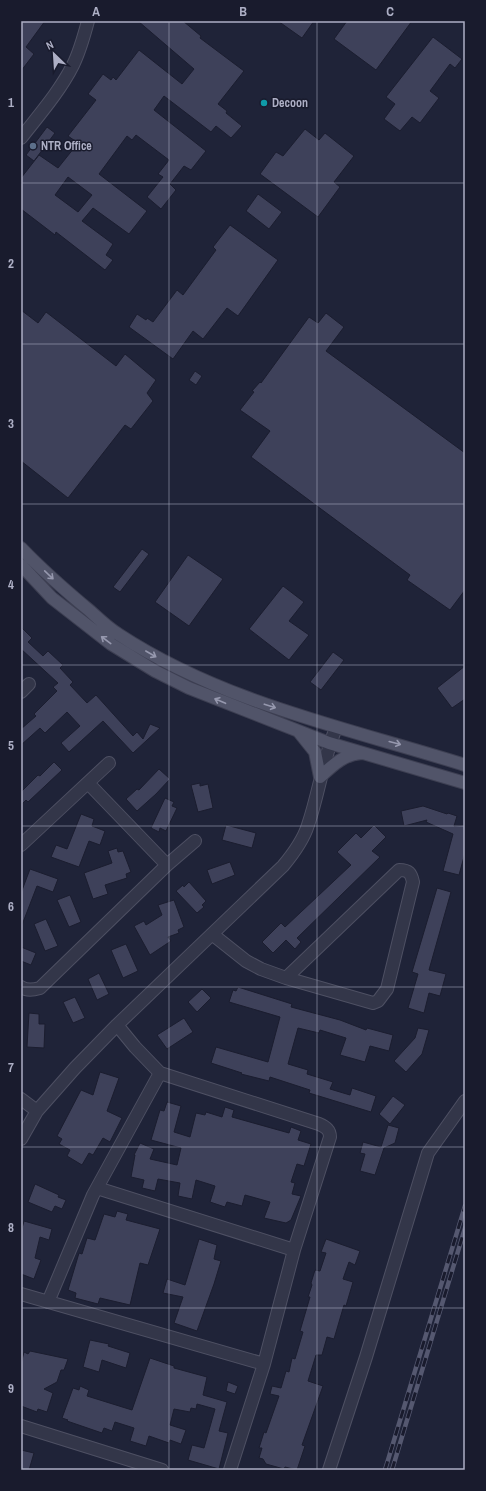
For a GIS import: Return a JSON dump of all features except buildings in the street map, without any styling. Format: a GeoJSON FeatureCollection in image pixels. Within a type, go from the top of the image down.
{"type":"FeatureCollection","features":[{"type":"Feature","properties":{"kind":"main road"},"geometry":{"type":"LineString","coordinates":[[21,548],[61,587],[117,633],[154,656],[201,679],[253,701],[336,728],[401,745],[465,765]]}},
{"type":"Feature","properties":{"kind":"main road"},"geometry":{"type":"LineString","coordinates":[[21,565],[52,598],[111,644],[155,671],[188,688],[329,743],[465,783]]}},
{"type":"Feature","properties":{"kind":"main road"},"geometry":{"type":"LineString","coordinates":[[296,730],[315,752],[320,777]]}},
{"type":"Feature","properties":{"kind":"main road"},"geometry":{"type":"LineString","coordinates":[[320,777],[345,757],[363,753]]}},
{"type":"Feature","properties":{"kind":"street"},"geometry":{"type":"LineString","coordinates":[[21,138],[64,80],[73,65],[88,21]]}},
{"type":"Feature","properties":{"kind":"street"},"geometry":{"type":"LineString","coordinates":[[52,598],[61,587]]}},
{"type":"Feature","properties":{"kind":"street"},"geometry":{"type":"LineString","coordinates":[[21,1139],[37,1111],[117,1025],[283,866],[295,852],[308,825],[329,743],[336,728]]}},
{"type":"Feature","properties":{"kind":"street"},"geometry":{"type":"LineString","coordinates":[[21,845],[109,762]]}},
{"type":"Feature","properties":{"kind":"street"},"geometry":{"type":"LineString","coordinates":[[88,783],[166,865]]}},
{"type":"Feature","properties":{"kind":"street"},"geometry":{"type":"LineString","coordinates":[[21,987],[33,990],[40,988],[166,865],[195,841]]}},
{"type":"Feature","properties":{"kind":"street"},"geometry":{"type":"LineString","coordinates":[[212,934],[246,961],[286,978],[373,1003],[378,1002],[387,989],[413,882],[412,874],[406,870],[399,870],[286,978]]}},
{"type":"Feature","properties":{"kind":"street"},"geometry":{"type":"LineString","coordinates":[[117,1025],[135,1047],[160,1073],[319,1124],[327,1128],[330,1133],[330,1138],[294,1250],[264,1364],[230,1470]]}},
{"type":"Feature","properties":{"kind":"street"},"geometry":{"type":"LineString","coordinates":[[48,1302],[97,1188],[160,1073]]}},
{"type":"Feature","properties":{"kind":"street"},"geometry":{"type":"LineString","coordinates":[[21,1099],[37,1111]]}},
{"type":"Feature","properties":{"kind":"street"},"geometry":{"type":"LineString","coordinates":[[329,1470],[366,1357],[428,1153],[465,1101]]}},
{"type":"Feature","properties":{"kind":"street"},"geometry":{"type":"LineString","coordinates":[[97,1188],[294,1250]]}},
{"type":"Feature","properties":{"kind":"street"},"geometry":{"type":"LineString","coordinates":[[21,1294],[264,1364]]}},
{"type":"Feature","properties":{"kind":"street"},"geometry":{"type":"LineString","coordinates":[[21,1426],[162,1470]]}},
{"type":"Feature","properties":{"kind":"railway"},"geometry":{"type":"LineString","coordinates":[[385,1470],[465,1206]]}},
{"type":"Feature","properties":{"kind":"railway"},"geometry":{"type":"LineString","coordinates":[[392,1470],[465,1228]]}},
{"type":"Feature","properties":{"kind":"place","name":"Decoon"},"geometry":{"type":"Point","coordinates":[264,103]}},
{"type":"Feature","properties":{"kind":"place","name":"NTR Office"},"geometry":{"type":"Point","coordinates":[33,146]}}]}
